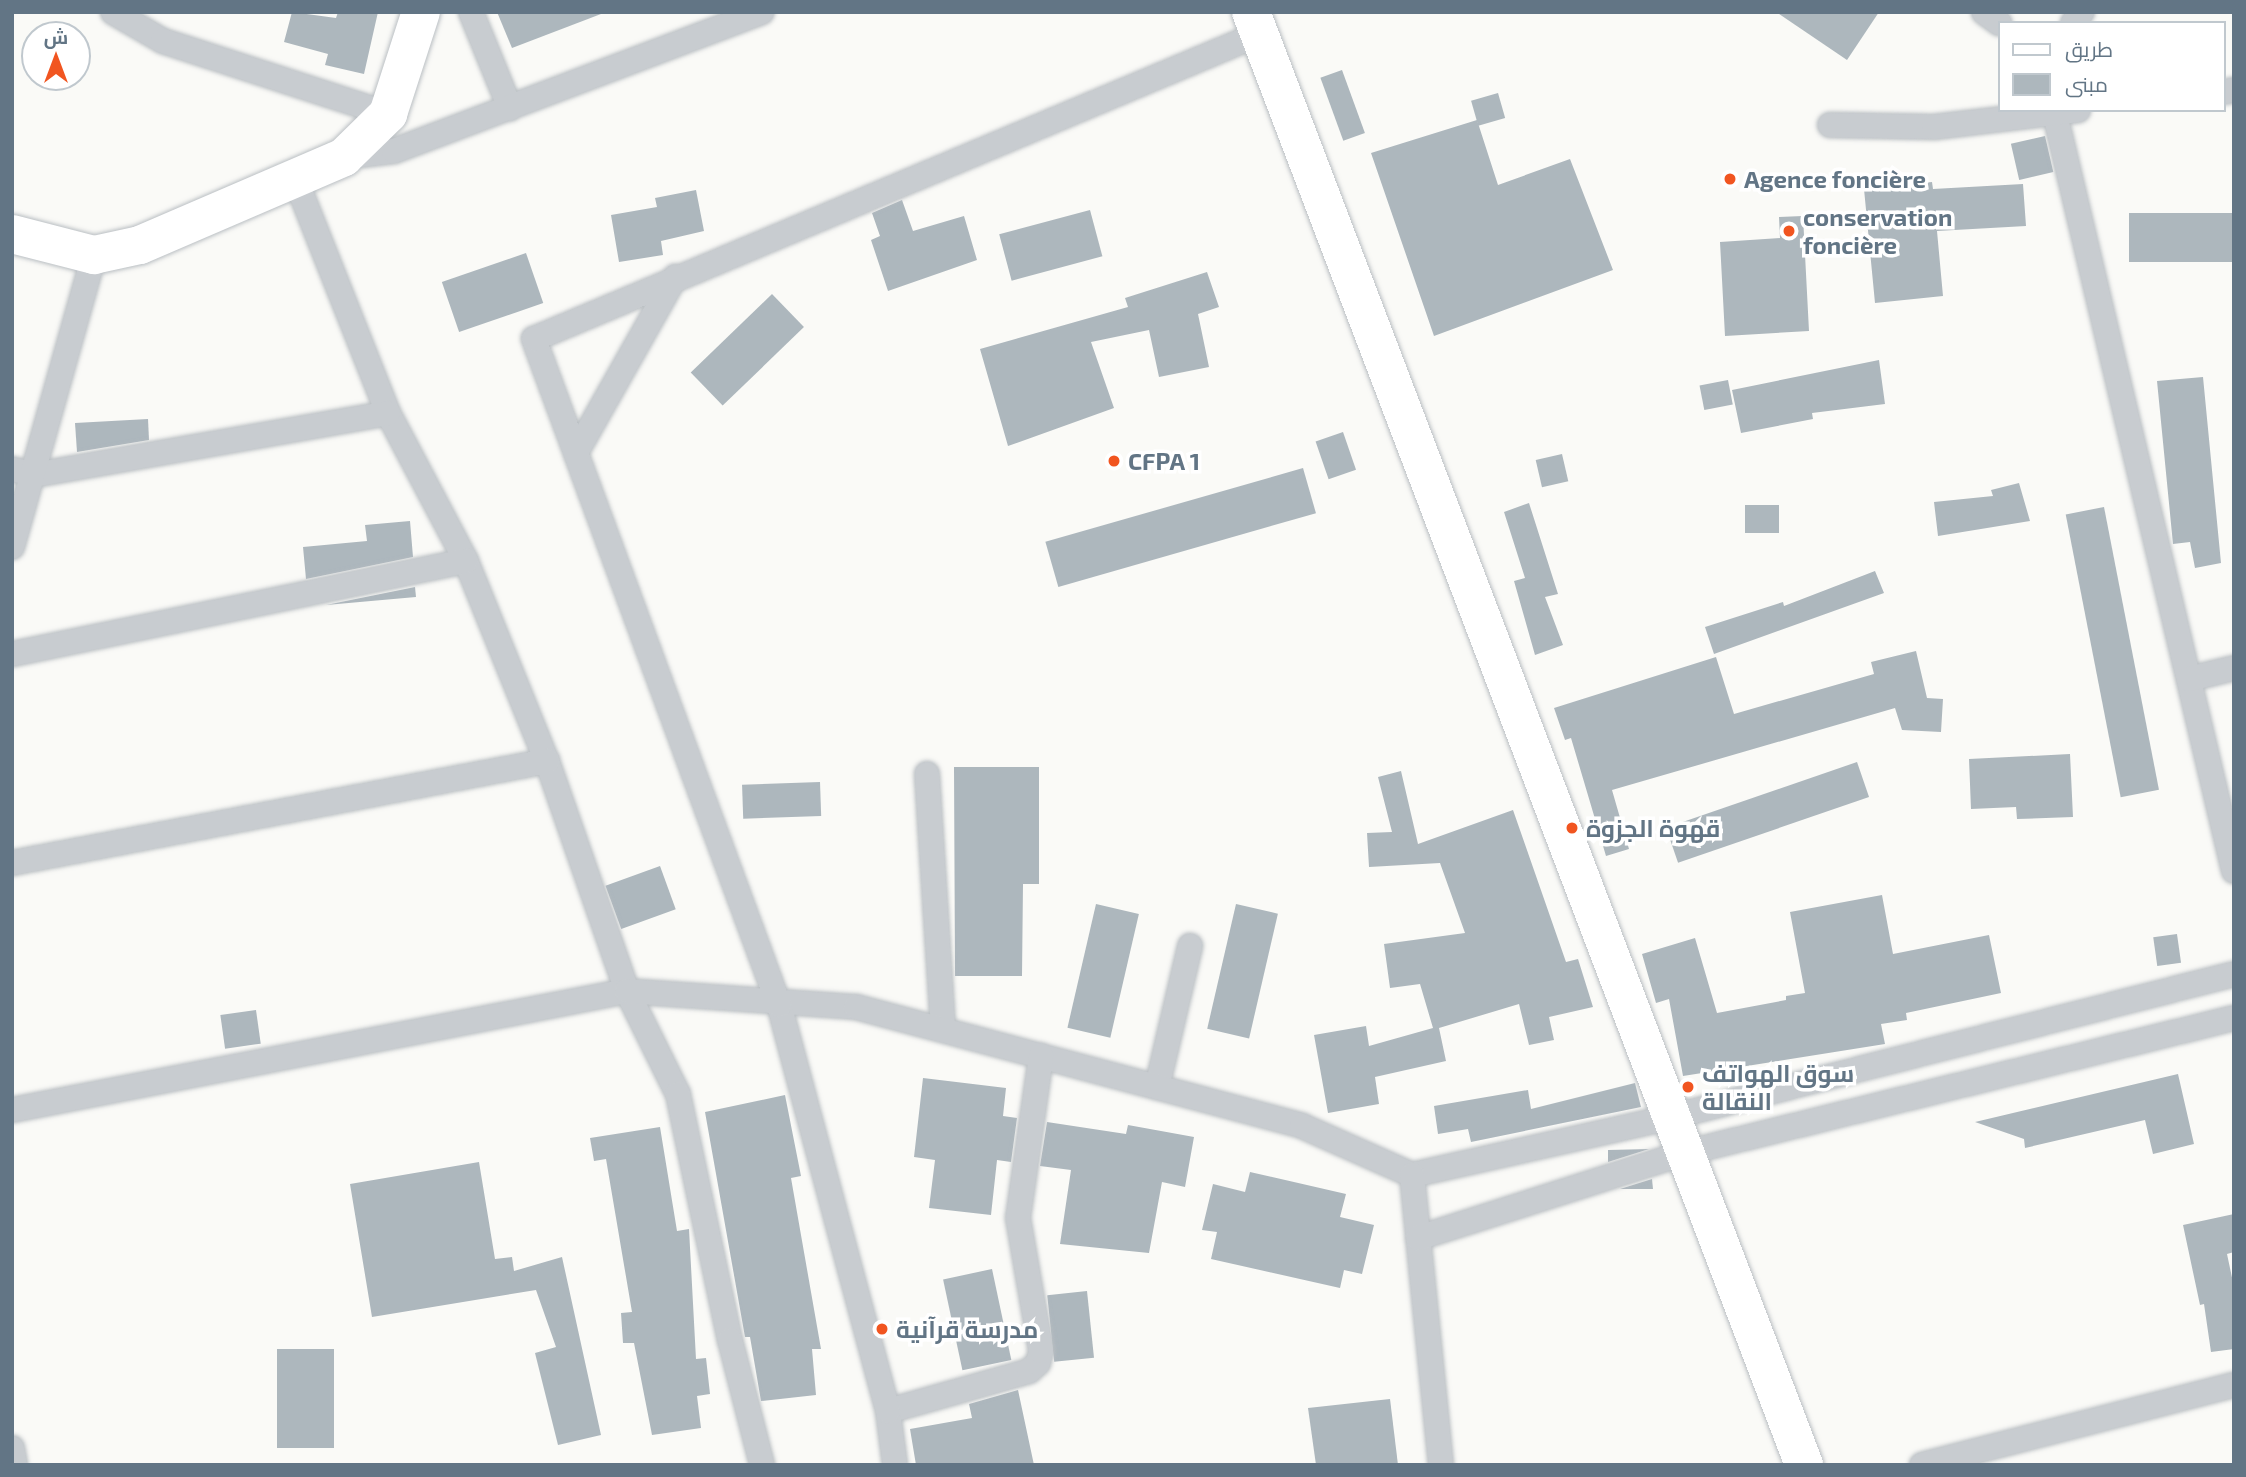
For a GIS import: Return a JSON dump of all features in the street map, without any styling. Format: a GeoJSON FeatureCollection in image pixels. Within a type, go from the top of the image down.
{"type":"FeatureCollection","features":[{"type":"Feature","properties":{"kind":"main road"},"geometry":{"type":"LineString","coordinates":[[12,233],[94,255],[140,245],[344,157],[388,114],[421,12]]}},
{"type":"Feature","properties":{"kind":"main road"},"geometry":{"type":"LineString","coordinates":[[1251,20],[1804,1465]]}},
{"type":"Feature","properties":{"kind":"street"},"geometry":{"type":"LineString","coordinates":[[113,12],[163,41],[388,114]]}},
{"type":"Feature","properties":{"kind":"street"},"geometry":{"type":"LineString","coordinates":[[471,12],[510,108]]}},
{"type":"Feature","properties":{"kind":"street"},"geometry":{"type":"LineString","coordinates":[[344,157],[394,151],[760,12]]}},
{"type":"Feature","properties":{"kind":"street"},"geometry":{"type":"LineString","coordinates":[[895,1465],[888,1410],[779,1004],[534,338],[1251,20]]}},
{"type":"Feature","properties":{"kind":"street"},"geometry":{"type":"LineString","coordinates":[[1830,125],[1934,127],[2053,112]]}},
{"type":"Feature","properties":{"kind":"street"},"geometry":{"type":"LineString","coordinates":[[2061,112],[2234,871]]}},
{"type":"Feature","properties":{"kind":"street"},"geometry":{"type":"LineString","coordinates":[[295,178],[388,412],[466,561],[547,761],[627,991],[678,1094],[730,1339],[762,1465]]}},
{"type":"Feature","properties":{"kind":"street"},"geometry":{"type":"LineString","coordinates":[[12,547],[23,472],[94,255]]}},
{"type":"Feature","properties":{"kind":"street"},"geometry":{"type":"LineString","coordinates":[[577,451],[675,277]]}},
{"type":"Feature","properties":{"kind":"street"},"geometry":{"type":"LineString","coordinates":[[23,472],[388,412]]}},
{"type":"Feature","properties":{"kind":"street"},"geometry":{"type":"LineString","coordinates":[[12,654],[466,561]]}},
{"type":"Feature","properties":{"kind":"street"},"geometry":{"type":"LineString","coordinates":[[2189,679],[2234,668]]}},
{"type":"Feature","properties":{"kind":"street"},"geometry":{"type":"LineString","coordinates":[[12,863],[547,761]]}},
{"type":"Feature","properties":{"kind":"street"},"geometry":{"type":"LineString","coordinates":[[927,774],[943,1030]]}},
{"type":"Feature","properties":{"kind":"street"},"geometry":{"type":"LineString","coordinates":[[1157,1087],[1190,946]]}},
{"type":"Feature","properties":{"kind":"street"},"geometry":{"type":"LineString","coordinates":[[12,1110],[627,991],[779,1004],[856,1007],[1302,1126],[1412,1175],[1671,1117],[2234,974]]}},
{"type":"Feature","properties":{"kind":"street"},"geometry":{"type":"LineString","coordinates":[[1419,1238],[1684,1153],[2234,1018]]}},
{"type":"Feature","properties":{"kind":"street"},"geometry":{"type":"LineString","coordinates":[[888,1410],[1029,1371],[1038,1363],[1041,1351],[1018,1218],[1041,1056]]}},
{"type":"Feature","properties":{"kind":"street"},"geometry":{"type":"LineString","coordinates":[[1412,1175],[1441,1465]]}},
{"type":"Feature","properties":{"kind":"street"},"geometry":{"type":"LineString","coordinates":[[1923,1465],[2234,1384]]}},
{"type":"Feature","properties":{"kind":"street"},"geometry":{"type":"LineString","coordinates":[[12,1448],[15,1465]]}},
{"type":"Feature","properties":{"kind":"building"},"geometry":{"type":"Polygon","coordinates":[[[292,12],[336,18],[338,12],[378,12],[364,74],[325,65],[328,54],[284,42],[292,12]]]}},
{"type":"Feature","properties":{"kind":"building"},"geometry":{"type":"Polygon","coordinates":[[[497,12],[600,12],[601,14],[512,48],[497,12]]]}},
{"type":"Feature","properties":{"kind":"building"},"geometry":{"type":"Polygon","coordinates":[[[1776,12],[1879,12],[1847,60],[1776,12]]]}},
{"type":"Feature","properties":{"kind":"building"},"geometry":{"type":"Polygon","coordinates":[[[1342,70],[1365,133],[1343,141],[1320,78],[1342,70]]]}},
{"type":"Feature","properties":{"kind":"building"},"geometry":{"type":"Polygon","coordinates":[[[1498,93],[1505,118],[1478,126],[1471,101],[1498,93]]]}},
{"type":"Feature","properties":{"kind":"building"},"geometry":{"type":"Polygon","coordinates":[[[1477,120],[1498,185],[1570,159],[1613,270],[1434,336],[1371,153],[1477,120]]]}},
{"type":"Feature","properties":{"kind":"building"},"geometry":{"type":"Polygon","coordinates":[[[2045,136],[2053,172],[2019,180],[2011,144],[2045,136]]]}},
{"type":"Feature","properties":{"kind":"building"},"geometry":{"type":"Polygon","coordinates":[[[1932,182],[1933,189],[2023,184],[2026,226],[1937,231],[1943,296],[1875,303],[1864,189],[1932,182]]]}},
{"type":"Feature","properties":{"kind":"building"},"geometry":{"type":"Polygon","coordinates":[[[696,190],[704,231],[661,241],[663,255],[619,262],[611,215],[657,207],[655,198],[696,190]]]}},
{"type":"Feature","properties":{"kind":"building"},"geometry":{"type":"Polygon","coordinates":[[[902,200],[913,231],[964,216],[977,260],[888,291],[871,240],[880,236],[872,213],[902,200]]]}},
{"type":"Feature","properties":{"kind":"building"},"geometry":{"type":"Polygon","coordinates":[[[1090,210],[1102,256],[1012,281],[999,234],[1090,210]]]}},
{"type":"Feature","properties":{"kind":"building"},"geometry":{"type":"Polygon","coordinates":[[[2129,213],[2234,213],[2234,262],[2129,262],[2129,213]]]}},
{"type":"Feature","properties":{"kind":"building"},"geometry":{"type":"Polygon","coordinates":[[[1803,216],[1809,331],[1725,336],[1720,242],[1780,238],[1779,217],[1803,216]]]}},
{"type":"Feature","properties":{"kind":"building"},"geometry":{"type":"Polygon","coordinates":[[[526,253],[543,303],[459,332],[442,282],[526,253]]]}},
{"type":"Feature","properties":{"kind":"building"},"geometry":{"type":"Polygon","coordinates":[[[1207,272],[1219,307],[1198,314],[1209,367],[1159,377],[1149,330],[1091,342],[1114,408],[1008,446],[980,349],[1128,307],[1125,298],[1207,272]]]}},
{"type":"Feature","properties":{"kind":"building"},"geometry":{"type":"Polygon","coordinates":[[[772,294],[804,327],[723,406],[691,372],[772,294]]]}},
{"type":"Feature","properties":{"kind":"building"},"geometry":{"type":"Polygon","coordinates":[[[1879,360],[1885,404],[1812,413],[1813,419],[1741,433],[1732,390],[1879,360]]]}},
{"type":"Feature","properties":{"kind":"building"},"geometry":{"type":"Polygon","coordinates":[[[2203,377],[2221,563],[2195,568],[2190,542],[2173,544],[2157,381],[2203,377]]]}},
{"type":"Feature","properties":{"kind":"building"},"geometry":{"type":"Polygon","coordinates":[[[1728,380],[1733,405],[1704,410],[1700,386],[1728,380]]]}},
{"type":"Feature","properties":{"kind":"building"},"geometry":{"type":"Polygon","coordinates":[[[148,419],[149,440],[77,452],[75,423],[148,419]]]}},
{"type":"Feature","properties":{"kind":"building"},"geometry":{"type":"Polygon","coordinates":[[[1343,432],[1356,470],[1329,479],[1316,441],[1343,432]]]}},
{"type":"Feature","properties":{"kind":"building"},"geometry":{"type":"Polygon","coordinates":[[[1562,454],[1568,481],[1542,487],[1536,460],[1562,454]]]}},
{"type":"Feature","properties":{"kind":"building"},"geometry":{"type":"Polygon","coordinates":[[[1303,468],[1316,513],[1058,587],[1045,542],[1303,468]]]}},
{"type":"Feature","properties":{"kind":"building"},"geometry":{"type":"Polygon","coordinates":[[[2019,483],[2030,521],[1938,536],[1934,502],[1993,496],[1991,490],[2019,483]]]}},
{"type":"Feature","properties":{"kind":"building"},"geometry":{"type":"Polygon","coordinates":[[[1529,503],[1558,594],[1545,597],[1563,645],[1535,655],[1514,581],[1525,578],[1504,512],[1529,503]]]}},
{"type":"Feature","properties":{"kind":"building"},"geometry":{"type":"Polygon","coordinates":[[[1745,505],[1779,505],[1779,533],[1745,533],[1745,505]]]}},
{"type":"Feature","properties":{"kind":"building"},"geometry":{"type":"Polygon","coordinates":[[[2104,507],[2159,790],[2121,797],[2066,514],[2104,507]]]}},
{"type":"Feature","properties":{"kind":"building"},"geometry":{"type":"Polygon","coordinates":[[[410,521],[413,557],[306,579],[303,547],[367,541],[365,525],[410,521]]]}},
{"type":"Feature","properties":{"kind":"building"},"geometry":{"type":"Polygon","coordinates":[[[1875,571],[1884,593],[1714,654],[1705,627],[1783,602],[1784,606],[1875,571]]]}},
{"type":"Feature","properties":{"kind":"building"},"geometry":{"type":"Polygon","coordinates":[[[415,587],[416,597],[326,605],[415,587]]]}},
{"type":"Feature","properties":{"kind":"building"},"geometry":{"type":"Polygon","coordinates":[[[1916,651],[1927,698],[1943,699],[1941,732],[1902,730],[1895,708],[1612,790],[1629,849],[1606,856],[1571,738],[1565,740],[1554,708],[1716,657],[1734,714],[1874,674],[1871,662],[1916,651]]]}},
{"type":"Feature","properties":{"kind":"building"},"geometry":{"type":"Polygon","coordinates":[[[2070,754],[2073,817],[2017,819],[2016,807],[1971,809],[1969,759],[2070,754]]]}},
{"type":"Feature","properties":{"kind":"building"},"geometry":{"type":"Polygon","coordinates":[[[1857,762],[1869,797],[1678,863],[1666,828],[1857,762]]]}},
{"type":"Feature","properties":{"kind":"building"},"geometry":{"type":"Polygon","coordinates":[[[954,767],[1039,767],[1039,884],[1023,884],[1022,976],[955,976],[954,767]]]}},
{"type":"Feature","properties":{"kind":"building"},"geometry":{"type":"Polygon","coordinates":[[[1401,771],[1418,844],[1513,810],[1566,962],[1578,959],[1593,1007],[1549,1017],[1554,1040],[1529,1045],[1519,1004],[1439,1028],[1446,1061],[1375,1077],[1379,1104],[1328,1113],[1314,1035],[1366,1026],[1369,1046],[1433,1028],[1420,984],[1390,988],[1384,944],[1465,933],[1440,863],[1369,867],[1367,833],[1392,832],[1378,777],[1401,771]]]}},
{"type":"Feature","properties":{"kind":"building"},"geometry":{"type":"Polygon","coordinates":[[[820,782],[821,816],[743,819],[742,785],[820,782]]]}},
{"type":"Feature","properties":{"kind":"building"},"geometry":{"type":"Polygon","coordinates":[[[660,866],[676,909],[621,929],[605,886],[660,866]]]}},
{"type":"Feature","properties":{"kind":"building"},"geometry":{"type":"Polygon","coordinates":[[[1882,895],[1893,954],[1989,935],[2001,993],[1906,1013],[1907,1020],[1881,1024],[1885,1044],[1683,1076],[1669,999],[1656,1003],[1642,954],[1695,938],[1717,1013],[1786,1000],[1786,996],[1805,993],[1790,912],[1882,895]]]}},
{"type":"Feature","properties":{"kind":"building"},"geometry":{"type":"Polygon","coordinates":[[[1096,904],[1139,914],[1110,1038],[1067,1028],[1096,904]]]}},
{"type":"Feature","properties":{"kind":"building"},"geometry":{"type":"Polygon","coordinates":[[[1236,904],[1278,914],[1249,1038],[1207,1029],[1236,904]]]}},
{"type":"Feature","properties":{"kind":"building"},"geometry":{"type":"Polygon","coordinates":[[[2177,934],[2181,963],[2157,966],[2153,937],[2177,934]]]}},
{"type":"Feature","properties":{"kind":"building"},"geometry":{"type":"Polygon","coordinates":[[[256,1010],[261,1044],[225,1049],[220,1015],[256,1010]]]}},
{"type":"Feature","properties":{"kind":"building"},"geometry":{"type":"Polygon","coordinates":[[[2178,1074],[2194,1144],[2153,1154],[2145,1120],[2025,1148],[2024,1139],[1975,1122],[2178,1074]]]}},
{"type":"Feature","properties":{"kind":"building"},"geometry":{"type":"Polygon","coordinates":[[[923,1078],[1006,1088],[1003,1116],[1017,1118],[1011,1162],[997,1160],[991,1215],[929,1208],[935,1160],[914,1157],[923,1078]]]}},
{"type":"Feature","properties":{"kind":"building"},"geometry":{"type":"Polygon","coordinates":[[[1635,1083],[1641,1107],[1471,1142],[1468,1129],[1438,1134],[1434,1106],[1528,1090],[1531,1109],[1635,1083]]]}},
{"type":"Feature","properties":{"kind":"building"},"geometry":{"type":"Polygon","coordinates":[[[785,1095],[801,1176],[791,1178],[821,1349],[812,1349],[816,1395],[761,1401],[750,1337],[745,1337],[705,1112],[785,1095]]]}},
{"type":"Feature","properties":{"kind":"building"},"geometry":{"type":"Polygon","coordinates":[[[1047,1122],[1126,1134],[1128,1125],[1194,1137],[1185,1187],[1162,1182],[1149,1253],[1060,1244],[1071,1170],[1040,1166],[1047,1122]]]}},
{"type":"Feature","properties":{"kind":"building"},"geometry":{"type":"Polygon","coordinates":[[[660,1127],[677,1231],[689,1229],[696,1359],[706,1358],[710,1394],[697,1396],[701,1428],[652,1435],[634,1343],[623,1343],[621,1313],[632,1312],[606,1159],[594,1161],[590,1138],[660,1127]]]}},
{"type":"Feature","properties":{"kind":"building"},"geometry":{"type":"Polygon","coordinates":[[[1649,1149],[1608,1162],[1608,1150],[1649,1149]]]}},
{"type":"Feature","properties":{"kind":"building"},"geometry":{"type":"Polygon","coordinates":[[[479,1162],[495,1259],[512,1257],[514,1271],[562,1257],[601,1435],[558,1445],[535,1353],[556,1347],[536,1290],[372,1317],[350,1184],[479,1162]]]}},
{"type":"Feature","properties":{"kind":"building"},"geometry":{"type":"Polygon","coordinates":[[[1250,1172],[1346,1194],[1340,1217],[1374,1225],[1362,1274],[1344,1270],[1340,1288],[1211,1259],[1217,1232],[1202,1230],[1213,1184],[1245,1192],[1250,1172]]]}},
{"type":"Feature","properties":{"kind":"building"},"geometry":{"type":"Polygon","coordinates":[[[1652,1179],[1653,1189],[1620,1189],[1652,1179]]]}},
{"type":"Feature","properties":{"kind":"building"},"geometry":{"type":"Polygon","coordinates":[[[2234,1214],[2234,1252],[2227,1254],[2234,1287],[2234,1349],[2211,1352],[2204,1304],[2200,1305],[2183,1225],[2234,1214]]]}},
{"type":"Feature","properties":{"kind":"building"},"geometry":{"type":"Polygon","coordinates":[[[992,1269],[1011,1360],[962,1370],[943,1279],[992,1269]]]}},
{"type":"Feature","properties":{"kind":"building"},"geometry":{"type":"Polygon","coordinates":[[[1087,1291],[1094,1358],[1054,1362],[1047,1295],[1087,1291]]]}},
{"type":"Feature","properties":{"kind":"building"},"geometry":{"type":"Polygon","coordinates":[[[277,1349],[334,1349],[334,1448],[277,1448],[277,1349]]]}},
{"type":"Feature","properties":{"kind":"building"},"geometry":{"type":"Polygon","coordinates":[[[1018,1390],[1034,1465],[916,1465],[910,1429],[972,1418],[969,1404],[1018,1390]]]}},
{"type":"Feature","properties":{"kind":"building"},"geometry":{"type":"Polygon","coordinates":[[[1390,1399],[1398,1465],[1316,1465],[1308,1408],[1390,1399]]]}},
{"type":"Feature","properties":{"kind":"place","name":"Agence foncière"},"geometry":{"type":"Point","coordinates":[1730,179]}},
{"type":"Feature","properties":{"kind":"place","name":"conservation foncière"},"geometry":{"type":"Point","coordinates":[1789,231]}},
{"type":"Feature","properties":{"kind":"place","name":"CFPA 1"},"geometry":{"type":"Point","coordinates":[1114,461]}},
{"type":"Feature","properties":{"kind":"place","name":"قهوة الجزوة"},"geometry":{"type":"Point","coordinates":[1572,828]}},
{"type":"Feature","properties":{"kind":"place","name":"سوق الهواتف النقالة"},"geometry":{"type":"Point","coordinates":[1688,1087]}},
{"type":"Feature","properties":{"kind":"place","name":"مدرسة قرآنية"},"geometry":{"type":"Point","coordinates":[882,1329]}}]}
